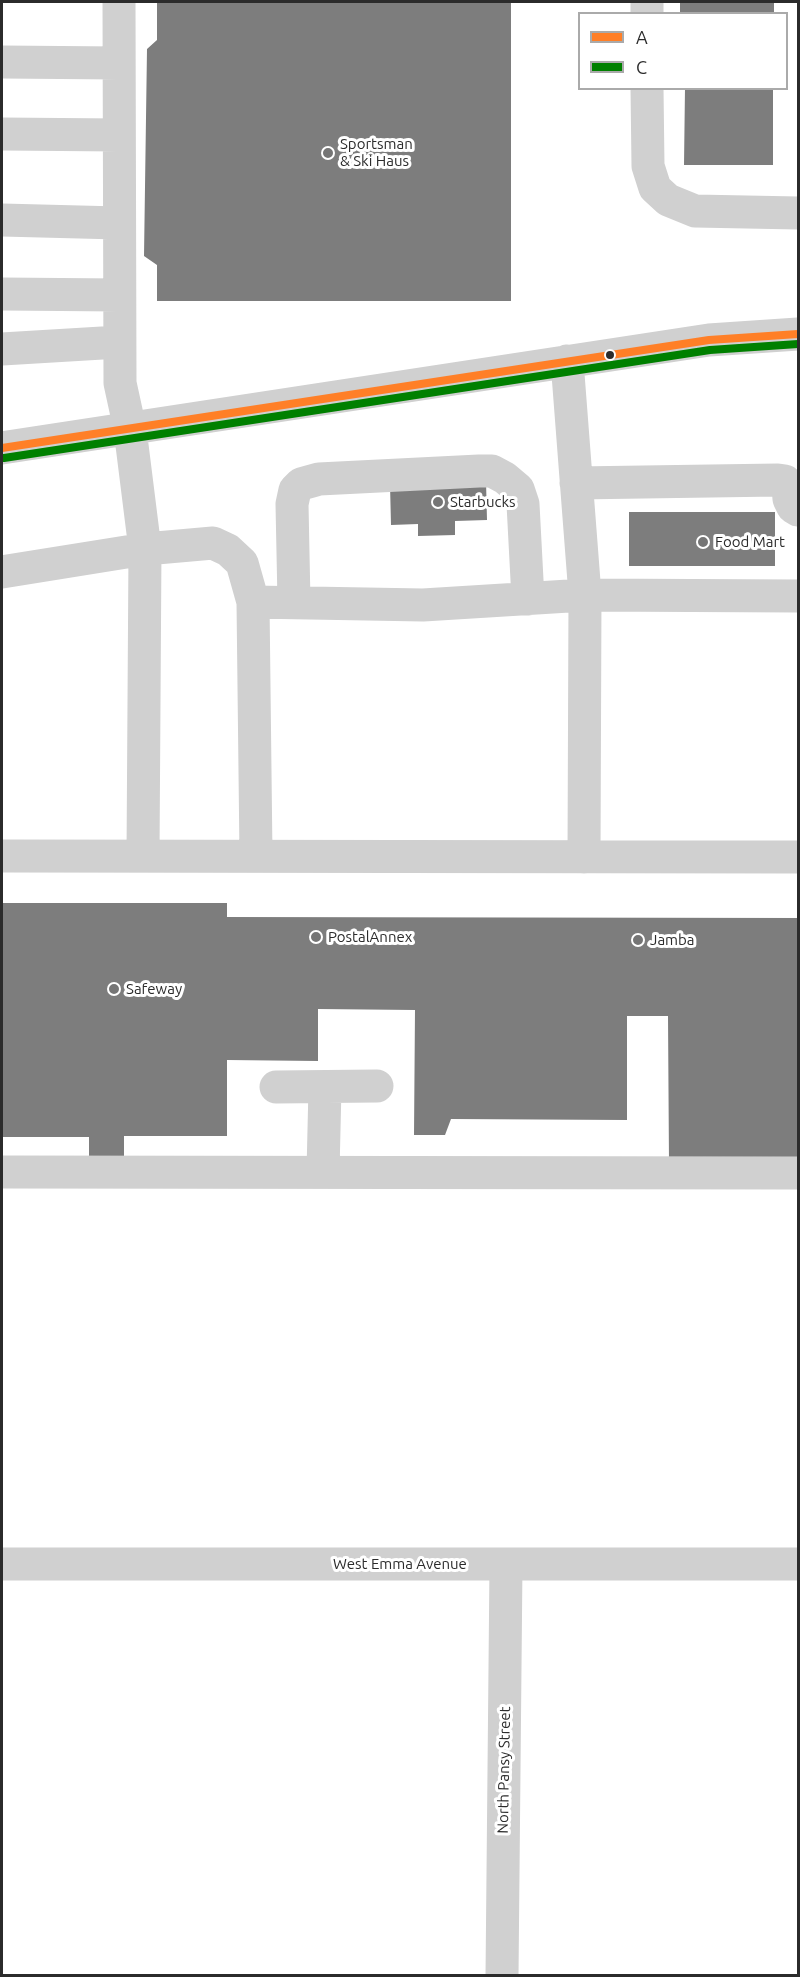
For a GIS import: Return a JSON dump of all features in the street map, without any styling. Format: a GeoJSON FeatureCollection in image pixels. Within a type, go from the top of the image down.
{"type":"FeatureCollection","features":[{"type":"Feature","properties":{"kind":"street"},"geometry":{"type":"LineString","coordinates":[[118,2],[120,383],[130,429],[145,549],[143,855]]}},
{"type":"Feature","properties":{"kind":"street"},"geometry":{"type":"LineString","coordinates":[[2,62],[118,63]]}},
{"type":"Feature","properties":{"kind":"street"},"geometry":{"type":"LineString","coordinates":[[647,90],[648,166],[655,188],[668,200],[695,211],[798,213]]}},
{"type":"Feature","properties":{"kind":"street"},"geometry":{"type":"LineString","coordinates":[[2,134],[118,135]]}},
{"type":"Feature","properties":{"kind":"street"},"geometry":{"type":"LineString","coordinates":[[2,220],[118,223]]}},
{"type":"Feature","properties":{"kind":"street"},"geometry":{"type":"LineString","coordinates":[[2,294],[119,295]]}},
{"type":"Feature","properties":{"kind":"street"},"geometry":{"type":"LineString","coordinates":[[2,448],[709,340],[798,334]]}},
{"type":"Feature","properties":{"kind":"street"},"geometry":{"type":"LineString","coordinates":[[2,349],[119,342]]}},
{"type":"Feature","properties":{"kind":"street"},"geometry":{"type":"LineString","coordinates":[[567,361],[585,596],[584,857]]}},
{"type":"Feature","properties":{"kind":"street"},"geometry":{"type":"LineString","coordinates":[[294,602],[293,497],[295,490],[301,484],[319,479],[480,471],[492,471],[518,489],[523,504],[528,598]]}},
{"type":"Feature","properties":{"kind":"street"},"geometry":{"type":"LineString","coordinates":[[576,483],[778,480],[785,481],[788,486],[789,499],[793,507],[798,510]]}},
{"type":"Feature","properties":{"kind":"street"},"geometry":{"type":"LineString","coordinates":[[2,572],[145,549],[213,543],[228,550],[242,563],[253,602],[256,856]]}},
{"type":"Feature","properties":{"kind":"street"},"geometry":{"type":"LineString","coordinates":[[253,602],[423,605],[585,596],[798,596]]}},
{"type":"Feature","properties":{"kind":"street"},"geometry":{"type":"LineString","coordinates":[[2,856],[798,857]]}},
{"type":"Feature","properties":{"kind":"street"},"geometry":{"type":"LineString","coordinates":[[276,1087],[377,1086]]}},
{"type":"Feature","properties":{"kind":"street"},"geometry":{"type":"LineString","coordinates":[[323,1173],[325,1087]]}},
{"type":"Feature","properties":{"kind":"street"},"geometry":{"type":"LineString","coordinates":[[2,1172],[798,1173]]}},
{"type":"Feature","properties":{"kind":"street","name":"West Emma Avenue"},"geometry":{"type":"LineString","coordinates":[[2,1564],[798,1564]]}},
{"type":"Feature","properties":{"kind":"street","name":"North Pansy Street"},"geometry":{"type":"LineString","coordinates":[[502,1976],[506,1564]]}},
{"type":"Feature","properties":{"kind":"building","name":"Sportsman & Ski Haus"},"geometry":{"type":"Polygon","coordinates":[[[157,2],[511,2],[511,301],[157,301],[157,265],[144,256],[147,49],[157,40],[157,2]]]}},
{"type":"Feature","properties":{"kind":"building"},"geometry":{"type":"Polygon","coordinates":[[[680,2],[774,2],[774,12],[680,12],[680,2]]]}},
{"type":"Feature","properties":{"kind":"building"},"geometry":{"type":"Polygon","coordinates":[[[685,90],[773,90],[773,165],[684,165],[685,90]]]}},
{"type":"Feature","properties":{"kind":"building","name":"Starbucks"},"geometry":{"type":"Polygon","coordinates":[[[486,481],[487,520],[455,521],[455,535],[418,536],[418,524],[391,525],[390,484],[486,481]]]}},
{"type":"Feature","properties":{"kind":"building"},"geometry":{"type":"Polygon","coordinates":[[[629,512],[775,512],[775,566],[629,566],[629,512]]]}},
{"type":"Feature","properties":{"kind":"building"},"geometry":{"type":"Polygon","coordinates":[[[2,903],[227,903],[227,917],[798,918],[798,1164],[669,1164],[668,1016],[627,1016],[627,1120],[451,1119],[445,1135],[414,1135],[415,1010],[318,1009],[318,1061],[227,1060],[227,1136],[124,1136],[124,1169],[89,1169],[89,1137],[2,1137],[2,903]]]}},
{"type":"Feature","properties":{"kind":"transit line","name":"A"},"geometry":{"type":"LineString","coordinates":[[2,448],[709,340],[798,334]]}},
{"type":"Feature","properties":{"kind":"transit line","name":"C"},"geometry":{"type":"LineString","coordinates":[[4,458],[710,350],[798,344]]}},
{"type":"Feature","properties":{"kind":"place","name":"Sportsman & Ski Haus"},"geometry":{"type":"Point","coordinates":[328,153]}},
{"type":"Feature","properties":{"kind":"place","name":"Starbucks"},"geometry":{"type":"Point","coordinates":[438,502]}},
{"type":"Feature","properties":{"kind":"place","name":"Food Mart"},"geometry":{"type":"Point","coordinates":[703,542]}},
{"type":"Feature","properties":{"kind":"place","name":"PostalAnnex"},"geometry":{"type":"Point","coordinates":[316,937]}},
{"type":"Feature","properties":{"kind":"place","name":"Jamba"},"geometry":{"type":"Point","coordinates":[638,940]}},
{"type":"Feature","properties":{"kind":"place","name":"Safeway"},"geometry":{"type":"Point","coordinates":[114,989]}}]}
